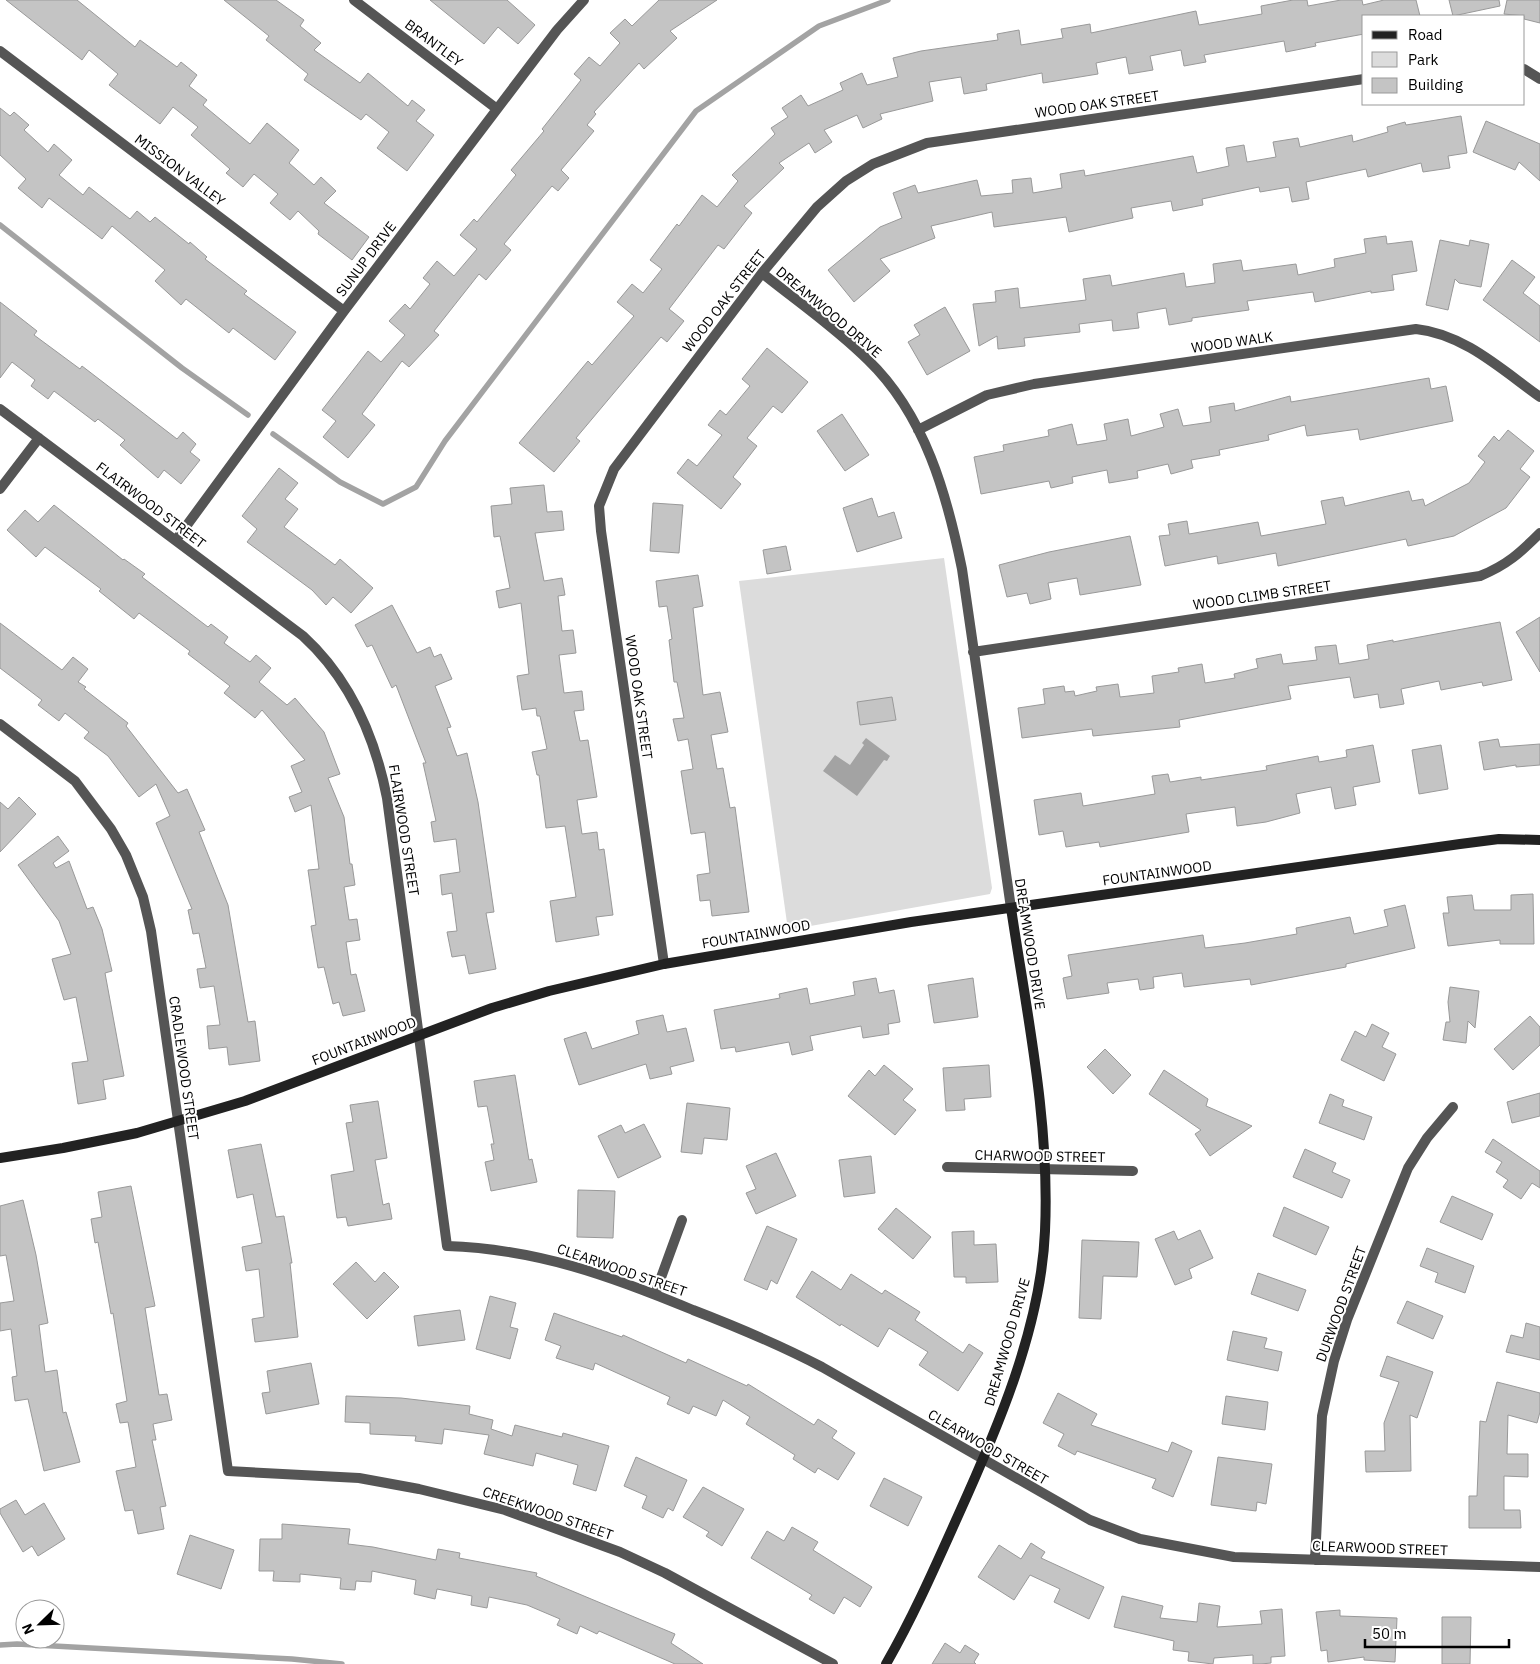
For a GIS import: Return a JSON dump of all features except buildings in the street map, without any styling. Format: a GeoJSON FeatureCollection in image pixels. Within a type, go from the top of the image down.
{"type":"FeatureCollection","features":[{"type":"Feature","properties":{"kind":"street","name":"BRANTLEY"},"geometry":{"type":"LineString","coordinates":[[354,0],[498,109]]}},
{"type":"Feature","properties":{"kind":"street","name":"SUNUP DRIVE"},"geometry":{"type":"LineString","coordinates":[[176,540],[344,311],[557,30],[584,0]]}},
{"type":"Feature","properties":{"kind":"street","name":"MISSION VALLEY"},"geometry":{"type":"LineString","coordinates":[[0,51],[344,311]]}},
{"type":"Feature","properties":{"kind":"street"},"geometry":{"type":"LineString","coordinates":[[1525,70],[1540,78]]}},
{"type":"Feature","properties":{"kind":"street","name":"WOOD OAK STREET"},"geometry":{"type":"LineString","coordinates":[[664,964],[602,541],[599,506],[606,486],[618,462],[762,274],[816,207],[846,180],[881,161],[927,143],[1362,79]]}},
{"type":"Feature","properties":{"kind":"street","name":"DREAMWOOD DRIVE"},"geometry":{"type":"LineString","coordinates":[[762,274],[870,361],[898,396],[918,430],[942,485],[953,524],[1043,1117],[1046,1170],[1045,1232],[1042,1271],[1028,1329],[1009,1390],[983,1460],[937,1563],[886,1664]]}},
{"type":"Feature","properties":{"kind":"street","name":"WOOD WALK"},"geometry":{"type":"LineString","coordinates":[[918,430],[987,395],[1034,384],[1416,329],[1434,331],[1462,342],[1540,397]]}},
{"type":"Feature","properties":{"kind":"street","name":"FLAIRWOOD STREET"},"geometry":{"type":"LineString","coordinates":[[0,409],[176,540],[317,649],[331,665],[365,723],[381,770],[387,798],[447,1246]]}},
{"type":"Feature","properties":{"kind":"street"},"geometry":{"type":"LineString","coordinates":[[0,489],[39,438]]}},
{"type":"Feature","properties":{"kind":"street","name":"WOOD CLIMB STREET"},"geometry":{"type":"LineString","coordinates":[[973,652],[1480,576],[1503,566],[1519,554],[1540,533]]}},
{"type":"Feature","properties":{"kind":"street","name":"CRADLEWOOD STREET"},"geometry":{"type":"LineString","coordinates":[[0,724],[75,781],[111,829],[126,855],[142,897],[151,931],[228,1471]]}},
{"type":"Feature","properties":{"kind":"street","name":"FOUNTAINWOOD"},"geometry":{"type":"LineString","coordinates":[[0,1158],[110,1138],[245,1102],[420,1034],[549,991],[664,964],[911,922],[1460,844],[1498,839],[1540,840]]}},
{"type":"Feature","properties":{"kind":"street","name":"DURWOOD STREET"},"geometry":{"type":"LineString","coordinates":[[1315,1560],[1322,1416],[1334,1361],[1348,1320],[1408,1168],[1426,1138],[1453,1107]]}},
{"type":"Feature","properties":{"kind":"street","name":"CHARWOOD STREET"},"geometry":{"type":"LineString","coordinates":[[947,1167],[1133,1171]]}},
{"type":"Feature","properties":{"kind":"street"},"geometry":{"type":"LineString","coordinates":[[655,1294],[682,1220]]}},
{"type":"Feature","properties":{"kind":"street","name":"CLEARWOOD STREET"},"geometry":{"type":"LineString","coordinates":[[447,1246],[516,1251],[565,1262],[655,1294],[780,1345],[1090,1520],[1140,1539],[1234,1556],[1540,1567]]}},
{"type":"Feature","properties":{"kind":"street","name":"CREEKWOOD STREET"},"geometry":{"type":"LineString","coordinates":[[228,1471],[359,1478],[419,1489],[505,1510],[620,1552],[664,1572],[833,1664]]}},
{"type":"Feature","properties":{"kind":"green space"},"geometry":{"type":"Polygon","coordinates":[[[944,558],[992,888],[990,894],[788,930],[739,581],[944,558]]]}},
{"type":"Feature","properties":{"kind":"shaded area"},"geometry":{"type":"Polygon","coordinates":[[[866,738],[890,756],[887,761],[884,760],[857,796],[823,771],[835,755],[850,765],[864,745],[862,743],[866,738]]]}},
{"type":"Feature","properties":{"kind":"waterway"},"geometry":{"type":"LineString","coordinates":[[273,434],[340,482],[383,504],[416,487],[445,441],[696,111],[819,26],[888,0]]}},
{"type":"Feature","properties":{"kind":"waterway"},"geometry":{"type":"LineString","coordinates":[[0,225],[182,368],[248,415]]}},
{"type":"Feature","properties":{"kind":"waterway"},"geometry":{"type":"LineString","coordinates":[[0,1645],[17,1644],[292,1659],[342,1664]]}}]}
